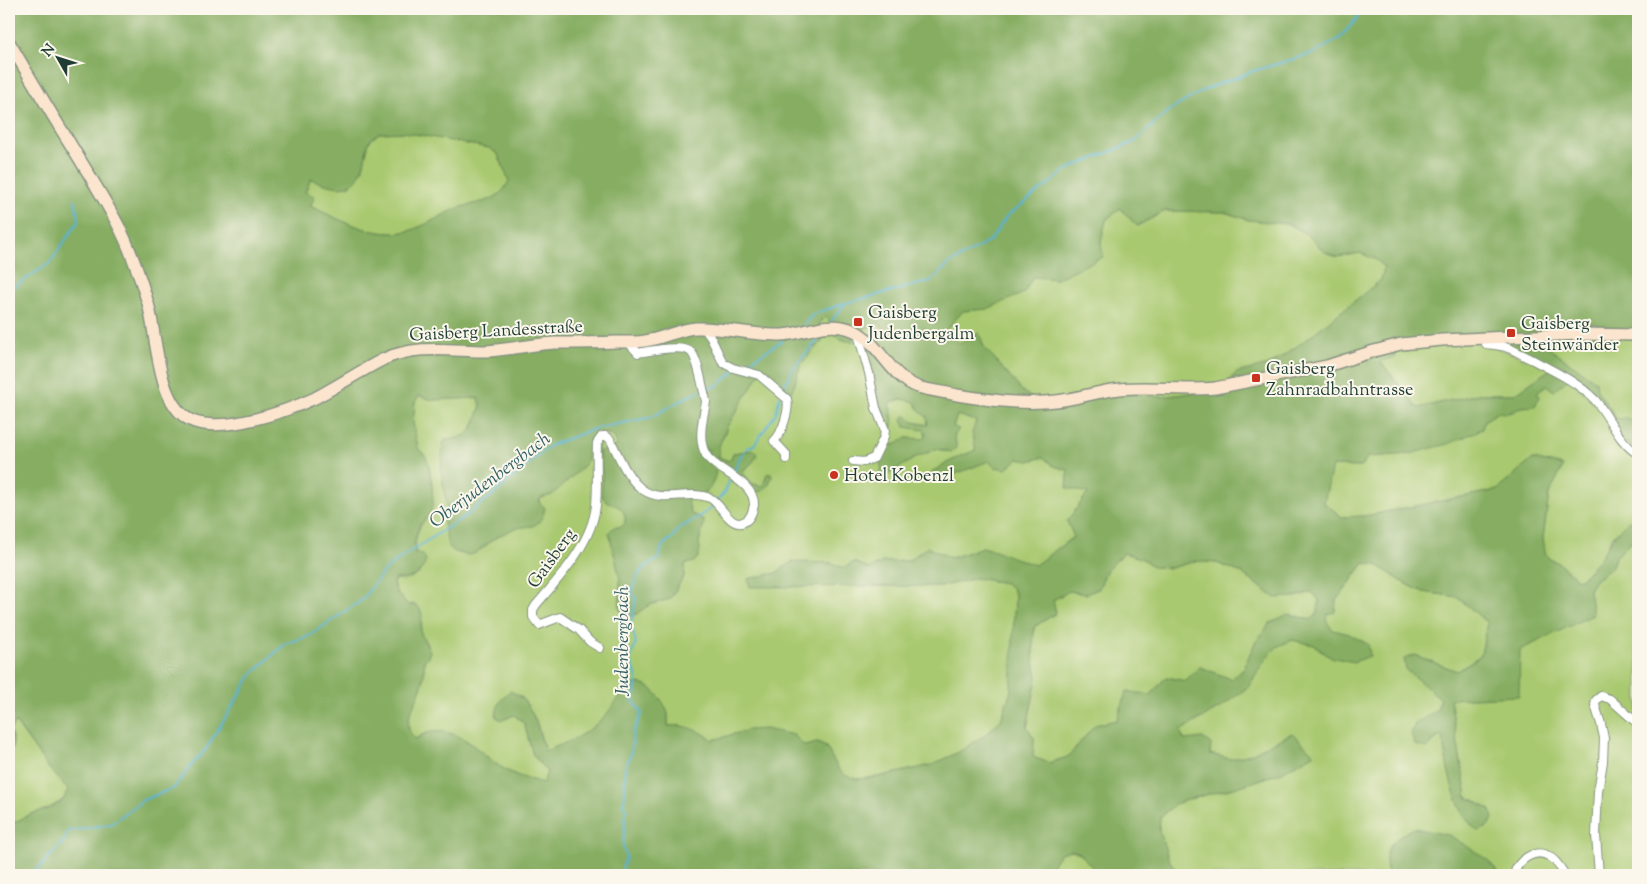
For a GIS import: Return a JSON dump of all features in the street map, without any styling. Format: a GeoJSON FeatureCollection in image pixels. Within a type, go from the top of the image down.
{"type":"FeatureCollection","features":[{"type":"Feature","properties":{"kind":"main road","name":"Gaisberg Landesstraße"},"geometry":{"type":"LineString","coordinates":[[9,42],[118,224],[134,260],[148,303],[154,344],[165,387],[173,403],[188,419],[204,424],[223,425],[251,420],[303,403],[384,359],[397,353],[412,350],[431,348],[487,351],[553,344],[649,341],[682,330],[704,328],[721,328],[777,335],[833,326],[854,330]]}},
{"type":"Feature","properties":{"kind":"main road"},"geometry":{"type":"LineString","coordinates":[[854,330],[869,340],[895,372],[909,382],[931,390],[975,398],[1040,402],[1070,399],[1121,389],[1199,389],[1257,380],[1327,366],[1401,344],[1578,334],[1638,335]]}},
{"type":"Feature","properties":{"kind":"street"},"geometry":{"type":"LineString","coordinates":[[704,328],[723,363],[733,368],[759,375],[787,399],[788,404],[782,431],[774,440],[786,454],[786,459]]}},
{"type":"Feature","properties":{"kind":"street"},"geometry":{"type":"LineString","coordinates":[[853,461],[864,462],[874,458],[884,437],[885,430],[876,408],[869,373],[854,330]]}},
{"type":"Feature","properties":{"kind":"street"},"geometry":{"type":"LineString","coordinates":[[1484,339],[1486,344],[1505,347],[1516,352],[1559,373],[1576,385],[1595,400],[1614,429],[1630,449],[1638,454]]}},
{"type":"Feature","properties":{"kind":"street","name":"Gaisberg"},"geometry":{"type":"LineString","coordinates":[[600,648],[560,617],[539,625],[533,617],[533,610],[565,570],[587,536],[596,506],[597,443],[602,436],[610,439],[629,476],[636,484],[649,493],[664,497],[696,495],[707,497],[713,500],[730,519],[742,523],[752,514],[754,508],[752,494],[746,486],[710,461],[705,454],[701,438],[706,402],[695,358],[691,352],[678,348],[638,353],[628,342]]}},
{"type":"Feature","properties":{"kind":"street"},"geometry":{"type":"LineString","coordinates":[[1598,875],[1596,841],[1598,791],[1604,747],[1603,728],[1595,706],[1596,700],[1600,696],[1608,698],[1638,724]]}},
{"type":"Feature","properties":{"kind":"street"},"geometry":{"type":"LineString","coordinates":[[1514,875],[1517,866],[1524,859],[1539,854],[1552,858],[1565,875]]}},
{"type":"Feature","properties":{"kind":"green space"},"geometry":{"type":"Polygon","coordinates":[[[9,9],[1638,9],[1638,333],[1537,340],[1596,381],[1597,390],[1617,419],[1628,418],[1636,429],[1638,449],[1619,440],[1609,432],[1609,418],[1569,378],[1554,391],[1546,385],[1537,392],[1539,398],[1535,406],[1522,407],[1509,413],[1499,412],[1485,420],[1482,429],[1451,443],[1410,454],[1367,457],[1362,467],[1332,466],[1324,503],[1342,517],[1365,516],[1497,490],[1533,459],[1563,466],[1549,494],[1543,538],[1545,552],[1549,559],[1559,563],[1577,579],[1582,578],[1592,567],[1621,528],[1638,515],[1638,538],[1630,542],[1615,558],[1611,568],[1595,580],[1589,590],[1593,615],[1520,650],[1519,696],[1450,699],[1467,797],[1491,810],[1493,819],[1486,828],[1478,831],[1469,823],[1457,800],[1452,787],[1442,736],[1435,739],[1427,748],[1415,745],[1411,734],[1415,724],[1437,710],[1441,699],[1406,670],[1404,659],[1414,655],[1457,671],[1481,655],[1487,623],[1458,597],[1424,592],[1406,584],[1377,565],[1364,563],[1336,601],[1335,612],[1328,614],[1326,621],[1333,630],[1349,634],[1368,644],[1370,656],[1354,662],[1330,657],[1314,645],[1292,640],[1278,646],[1266,658],[1248,687],[1221,707],[1180,731],[1184,740],[1203,738],[1211,744],[1210,754],[1230,759],[1251,754],[1292,733],[1314,754],[1280,773],[1175,804],[1160,817],[1159,830],[1168,858],[1178,875],[1099,875],[1080,853],[1072,850],[1060,853],[1046,875],[9,875],[9,821],[15,822],[63,801],[68,789],[47,766],[16,722],[10,729],[13,743],[9,759],[9,9]],[[404,132],[379,133],[370,140],[362,170],[352,184],[339,187],[311,179],[305,192],[315,197],[310,206],[347,223],[373,231],[399,233],[418,228],[461,207],[488,200],[500,194],[509,181],[498,154],[489,148],[404,132]],[[1120,208],[1106,220],[1101,242],[1103,257],[1056,279],[1033,277],[1024,293],[987,309],[963,311],[946,330],[959,343],[979,333],[984,347],[1022,391],[1043,406],[1124,392],[1161,397],[1222,389],[1236,373],[1265,366],[1276,361],[1303,342],[1381,280],[1384,268],[1377,260],[1360,253],[1337,257],[1325,252],[1305,233],[1289,224],[1249,220],[1224,212],[1165,211],[1137,226],[1120,208]],[[825,317],[819,323],[822,332],[825,333],[821,343],[812,349],[808,357],[801,364],[792,391],[785,393],[766,377],[767,371],[761,372],[728,425],[719,446],[719,457],[728,461],[733,453],[754,450],[757,453],[755,458],[743,470],[743,473],[751,483],[760,486],[763,485],[767,474],[771,473],[769,484],[763,491],[757,492],[733,469],[708,455],[708,449],[704,447],[707,461],[716,472],[714,479],[707,491],[687,498],[691,514],[704,521],[699,543],[699,556],[694,562],[685,564],[684,576],[670,599],[649,605],[632,617],[620,610],[620,579],[609,532],[614,527],[621,527],[625,523],[624,512],[603,498],[601,494],[602,474],[599,453],[600,451],[617,446],[615,438],[609,434],[601,434],[595,473],[590,448],[585,465],[552,495],[541,498],[539,502],[545,508],[539,522],[533,526],[515,528],[495,538],[474,554],[466,555],[449,548],[447,542],[443,517],[447,506],[441,472],[443,444],[445,440],[467,434],[476,420],[481,405],[478,398],[433,400],[419,396],[415,402],[413,423],[418,448],[426,457],[429,465],[433,504],[430,514],[420,525],[414,545],[415,553],[422,555],[426,561],[421,570],[414,576],[405,579],[395,579],[393,583],[397,593],[408,605],[416,605],[421,611],[421,635],[430,651],[424,661],[422,685],[408,720],[410,733],[415,739],[430,732],[443,732],[461,737],[504,769],[543,783],[547,772],[533,755],[524,723],[514,715],[502,720],[496,717],[498,705],[504,696],[510,691],[518,695],[530,708],[545,751],[569,741],[592,728],[605,716],[625,691],[633,685],[639,684],[650,688],[660,698],[668,714],[668,726],[681,726],[692,729],[703,733],[713,740],[748,730],[765,729],[794,735],[806,746],[817,743],[826,747],[839,770],[846,776],[858,779],[878,777],[932,765],[959,752],[985,735],[1001,720],[1011,691],[1015,595],[1012,588],[1005,583],[976,578],[943,586],[750,587],[748,579],[776,573],[792,562],[832,563],[843,568],[854,562],[869,569],[883,562],[908,561],[927,547],[951,558],[983,547],[1035,565],[1074,537],[1067,521],[1088,493],[1067,488],[1068,470],[1054,466],[1043,457],[1029,461],[1018,459],[1006,469],[994,467],[989,461],[940,480],[931,472],[976,450],[972,433],[976,421],[957,415],[953,427],[959,429],[954,436],[956,448],[952,452],[937,449],[916,457],[877,482],[882,469],[881,457],[887,438],[889,438],[889,444],[895,445],[906,438],[922,439],[926,435],[924,430],[905,427],[902,419],[904,416],[907,416],[913,422],[928,425],[927,417],[919,410],[915,402],[902,399],[889,403],[893,423],[891,430],[888,429],[863,343],[880,342],[884,329],[878,323],[853,335],[853,342],[836,336],[830,322],[825,317]],[[1500,337],[1394,350],[1396,354],[1393,358],[1380,361],[1418,408],[1478,394],[1515,394],[1552,368],[1501,344],[1500,337]],[[1124,553],[1106,571],[1099,588],[1086,594],[1069,591],[1053,600],[1056,613],[1034,627],[1033,655],[1037,678],[1027,727],[1034,738],[1033,757],[1049,763],[1068,757],[1095,725],[1117,720],[1127,691],[1151,695],[1166,677],[1185,681],[1200,667],[1231,679],[1243,670],[1255,643],[1270,623],[1288,614],[1311,620],[1318,612],[1319,600],[1312,592],[1295,597],[1275,598],[1242,573],[1217,563],[1196,561],[1171,568],[1154,567],[1141,558],[1124,553]]]}},
{"type":"Feature","properties":{"kind":"green space"},"geometry":{"type":"Polygon","coordinates":[[[404,132],[489,148],[498,154],[509,181],[500,194],[488,200],[455,210],[418,228],[399,233],[386,233],[359,227],[310,206],[305,192],[311,179],[335,186],[351,185],[362,171],[369,142],[379,133],[404,132]]]}},
{"type":"Feature","properties":{"kind":"green space"},"geometry":{"type":"Polygon","coordinates":[[[1121,208],[1137,226],[1165,211],[1224,212],[1249,220],[1289,224],[1305,233],[1325,252],[1337,257],[1360,253],[1377,260],[1384,268],[1381,280],[1276,361],[1265,366],[1240,372],[1222,389],[1161,397],[1124,392],[1043,406],[1022,391],[984,347],[979,333],[959,343],[946,330],[963,311],[987,309],[1033,276],[1056,279],[1101,242],[1106,220],[1121,208]]]}},
{"type":"Feature","properties":{"kind":"green space"},"geometry":{"type":"Polygon","coordinates":[[[825,317],[831,323],[853,335],[878,323],[884,330],[880,342],[863,343],[888,429],[893,420],[889,403],[902,398],[915,402],[919,410],[927,417],[929,425],[913,422],[924,430],[926,435],[922,439],[906,438],[895,445],[889,444],[889,438],[880,458],[904,465],[916,457],[937,449],[946,452],[956,443],[954,437],[958,429],[953,428],[957,415],[976,421],[973,433],[976,450],[946,463],[1018,459],[1029,461],[1043,457],[1054,466],[1068,470],[1089,493],[1067,521],[1074,536],[1035,566],[983,547],[951,558],[927,547],[908,561],[883,562],[869,569],[854,562],[843,568],[832,563],[792,562],[777,573],[748,579],[750,586],[943,586],[976,578],[1005,583],[1012,588],[1015,595],[1011,691],[1001,720],[985,735],[959,752],[932,765],[878,777],[858,779],[846,776],[839,770],[826,747],[817,743],[807,746],[802,744],[793,735],[732,734],[725,738],[713,740],[692,729],[668,726],[668,714],[641,683],[633,685],[604,717],[587,732],[545,751],[536,720],[520,695],[502,720],[514,715],[524,723],[533,755],[547,772],[543,783],[519,777],[499,766],[466,740],[424,734],[415,739],[410,733],[409,718],[423,681],[424,659],[428,646],[420,632],[422,624],[414,604],[408,605],[397,593],[393,583],[395,579],[404,580],[419,574],[416,539],[425,520],[426,457],[418,448],[413,423],[415,402],[419,396],[433,400],[478,398],[481,405],[476,420],[467,434],[445,440],[441,472],[447,506],[443,517],[449,548],[481,550],[506,531],[538,522],[545,508],[539,502],[541,498],[552,495],[590,445],[595,473],[594,446],[609,434],[615,438],[617,446],[599,453],[602,474],[601,494],[603,498],[624,512],[625,523],[621,527],[609,532],[620,579],[620,610],[632,616],[649,605],[670,599],[684,576],[685,564],[700,549],[699,543],[703,527],[701,518],[691,514],[687,498],[716,472],[707,461],[704,446],[708,449],[710,457],[733,469],[754,490],[763,491],[769,484],[767,474],[763,485],[760,486],[751,483],[742,473],[747,468],[754,450],[733,453],[729,461],[719,457],[719,446],[728,425],[760,373],[765,371],[795,385],[800,364],[821,343],[822,332],[819,323],[825,317]]]}},
{"type":"Feature","properties":{"kind":"green space"},"geometry":{"type":"Polygon","coordinates":[[[1638,333],[1638,437],[1636,427],[1617,420],[1597,390],[1537,340],[1638,333]]]}},
{"type":"Feature","properties":{"kind":"green space"},"geometry":{"type":"Polygon","coordinates":[[[1468,337],[1552,368],[1515,394],[1478,394],[1418,408],[1380,361],[1394,358],[1394,350],[1468,337]]]}},
{"type":"Feature","properties":{"kind":"green space"},"geometry":{"type":"Polygon","coordinates":[[[1569,378],[1609,418],[1609,432],[1619,440],[1638,449],[1638,515],[1613,536],[1601,557],[1582,578],[1577,579],[1559,563],[1549,559],[1545,552],[1543,538],[1549,494],[1563,466],[1533,459],[1497,490],[1365,516],[1342,517],[1324,503],[1331,466],[1361,467],[1367,457],[1410,454],[1499,412],[1514,412],[1520,407],[1535,406],[1537,392],[1546,385],[1569,378]]]}},
{"type":"Feature","properties":{"kind":"green space"},"geometry":{"type":"Polygon","coordinates":[[[1638,538],[1638,875],[1500,875],[1487,859],[1386,866],[1389,875],[1178,875],[1168,858],[1159,830],[1160,817],[1175,804],[1280,773],[1313,754],[1292,733],[1251,754],[1231,759],[1210,754],[1184,740],[1179,731],[1221,707],[1248,687],[1266,658],[1278,646],[1293,640],[1314,645],[1330,657],[1349,634],[1332,630],[1326,621],[1328,614],[1364,563],[1377,565],[1406,584],[1424,592],[1458,597],[1487,623],[1481,655],[1457,671],[1414,655],[1406,670],[1441,698],[1437,710],[1415,725],[1427,748],[1435,739],[1442,735],[1448,769],[1460,808],[1478,802],[1467,797],[1450,699],[1519,650],[1592,615],[1589,590],[1595,580],[1611,568],[1615,558],[1630,542],[1638,538]]]}},
{"type":"Feature","properties":{"kind":"green space"},"geometry":{"type":"Polygon","coordinates":[[[1124,553],[1141,558],[1154,567],[1171,568],[1196,561],[1217,563],[1242,573],[1257,585],[1295,597],[1312,592],[1319,600],[1318,612],[1311,620],[1289,614],[1255,643],[1243,670],[1231,679],[1200,667],[1185,681],[1166,677],[1151,695],[1117,720],[1095,725],[1068,757],[1048,763],[1033,757],[1034,738],[1027,727],[1037,678],[1033,655],[1034,627],[1056,613],[1053,600],[1069,591],[1086,594],[1099,589],[1106,571],[1124,553]]]}},
{"type":"Feature","properties":{"kind":"green space"},"geometry":{"type":"Polygon","coordinates":[[[15,722],[47,766],[68,789],[64,799],[48,809],[31,814],[15,822],[9,821],[9,759],[13,743],[10,729],[15,722]]]}},
{"type":"Feature","properties":{"kind":"green space"},"geometry":{"type":"Polygon","coordinates":[[[1413,828],[1449,835],[1487,859],[1500,875],[1389,875],[1386,859],[1387,852],[1399,837],[1413,828]]]}},
{"type":"Feature","properties":{"kind":"green space"},"geometry":{"type":"Polygon","coordinates":[[[1072,850],[1080,853],[1099,875],[1046,875],[1060,853],[1072,850]]]}},
{"type":"Feature","properties":{"kind":"waterway","name":"Oberjudenbergbach"},"geometry":{"type":"LineString","coordinates":[[803,326],[813,314],[846,303],[931,281],[949,264],[990,241],[1007,216],[1068,169],[1134,142],[1170,110],[1206,89],[1253,71],[1314,53],[1339,39],[1365,9]]}},
{"type":"Feature","properties":{"kind":"waterway"},"geometry":{"type":"LineString","coordinates":[[9,290],[50,263],[79,220],[75,200]]}},
{"type":"Feature","properties":{"kind":"waterway","name":"Judenbergbach"},"geometry":{"type":"LineString","coordinates":[[830,323],[844,305]]}},
{"type":"Feature","properties":{"kind":"waterway","name":"Judenbergbach"},"geometry":{"type":"LineString","coordinates":[[782,391],[793,368],[826,331]]}},
{"type":"Feature","properties":{"kind":"waterway","name":"Oberjudenbergbach"},"geometry":{"type":"LineString","coordinates":[[741,367],[783,340]]}},
{"type":"Feature","properties":{"kind":"waterway","name":"Oberjudenbergbach"},"geometry":{"type":"LineString","coordinates":[[705,390],[718,385],[735,371]]}},
{"type":"Feature","properties":{"kind":"waterway","name":"Oberjudenbergbach"},"geometry":{"type":"LineString","coordinates":[[32,875],[64,841],[68,831],[111,824],[143,800],[174,788],[206,749],[252,674],[285,644],[309,636],[362,600],[384,571],[399,559],[467,515],[551,445],[594,429],[652,417],[701,391]]}},
{"type":"Feature","properties":{"kind":"waterway","name":"Judenbergbach"},"geometry":{"type":"LineString","coordinates":[[733,474],[740,457],[747,448],[754,445],[776,413],[780,396]]}},
{"type":"Feature","properties":{"kind":"waterway","name":"Judenbergbach"},"geometry":{"type":"LineString","coordinates":[[718,500],[725,492],[730,479]]}},
{"type":"Feature","properties":{"kind":"waterway","name":"Judenbergbach"},"geometry":{"type":"LineString","coordinates":[[623,875],[621,873],[626,857],[623,846],[626,809],[623,805],[625,768],[631,754],[633,732],[642,713],[633,701],[637,680],[630,660],[636,643],[631,625],[636,598],[632,593],[638,575],[648,565],[660,558],[663,546],[673,538],[677,531],[705,513],[715,504]]}},
{"type":"Feature","properties":{"kind":"waterway","name":"Oberjudenbergbach"},"geometry":{"type":"LineString","coordinates":[[9,873],[23,875]]}},
{"type":"Feature","properties":{"kind":"place","name":"Gaisberg Judenbergalm"},"geometry":{"type":"Point","coordinates":[858,322]}},
{"type":"Feature","properties":{"kind":"place","name":"Gaisberg Steinwänder"},"geometry":{"type":"Point","coordinates":[1511,333]}},
{"type":"Feature","properties":{"kind":"place","name":"Gaisberg Zahnradbahntrasse"},"geometry":{"type":"Point","coordinates":[1256,378]}},
{"type":"Feature","properties":{"kind":"place","name":"Hotel Kobenzl"},"geometry":{"type":"Point","coordinates":[834,475]}}]}
